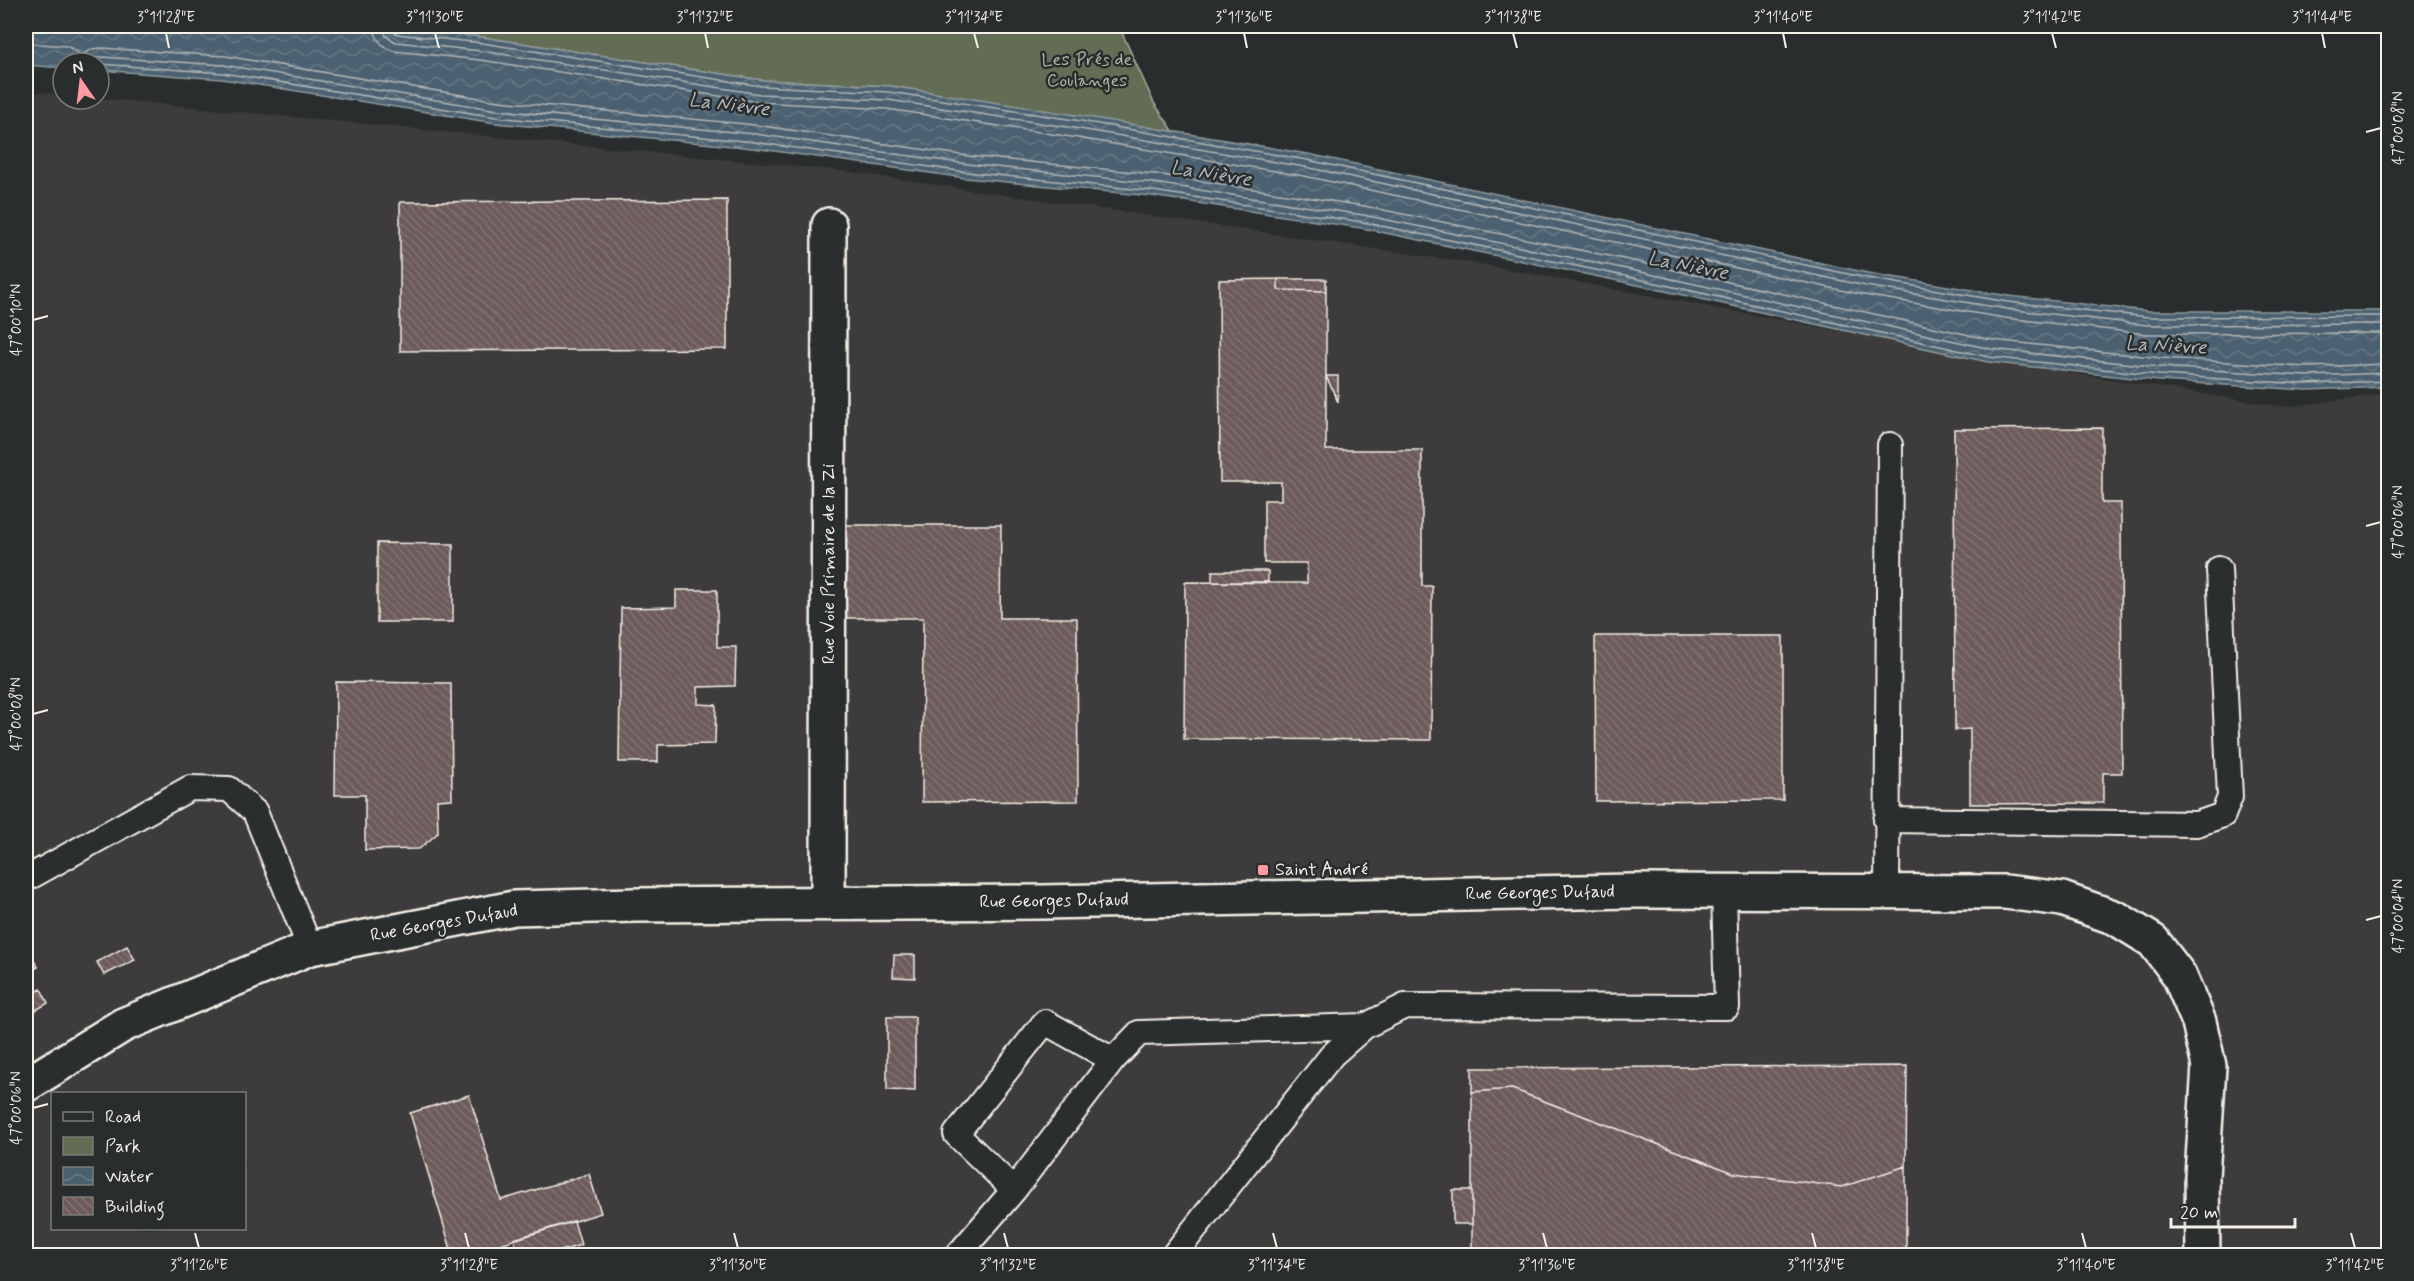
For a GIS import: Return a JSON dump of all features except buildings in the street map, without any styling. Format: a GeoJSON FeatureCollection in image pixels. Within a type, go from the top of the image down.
{"type":"FeatureCollection","features":[{"type":"Feature","properties":{"kind":"street","name":"Rue Voie Primaire de la Zi"},"geometry":{"type":"LineString","coordinates":[[828,903],[829,225]]}},
{"type":"Feature","properties":{"kind":"street","name":"Rue Georges Dufaud"},"geometry":{"type":"LineString","coordinates":[[26,1085],[123,1025],[310,948],[514,908],[1724,891],[2005,892],[2062,899],[2116,918],[2153,941],[2179,975],[2199,1022],[2209,1066],[2202,1176],[2203,1256]]}},
{"type":"Feature","properties":{"kind":"lane"},"geometry":{"type":"LineString","coordinates":[[1887,891],[1890,445]]}},
{"type":"Feature","properties":{"kind":"lane"},"geometry":{"type":"LineString","coordinates":[[1886,820],[2196,824],[2223,814],[2230,797],[2219,569]]}},
{"type":"Feature","properties":{"kind":"lane"},"geometry":{"type":"LineString","coordinates":[[26,879],[190,788],[229,789],[255,812],[310,948]]}},
{"type":"Feature","properties":{"kind":"lane"},"geometry":{"type":"LineString","coordinates":[[1173,1256],[1332,1055],[1365,1026],[1405,1006],[1727,1007],[1724,891]]}},
{"type":"Feature","properties":{"kind":"lane"},"geometry":{"type":"LineString","coordinates":[[1014,1190],[956,1134],[1045,1022],[1113,1060]]}},
{"type":"Feature","properties":{"kind":"lane"},"geometry":{"type":"LineString","coordinates":[[957,1256],[1014,1190],[1113,1060],[1139,1033],[1365,1026]]}},
{"type":"Feature","properties":{"kind":"shaded area"},"geometry":{"type":"Polygon","coordinates":[[[26,91],[51,94],[51,111],[111,111],[111,99],[843,171],[1485,265],[2039,368],[2286,407],[2388,393],[2388,1255],[26,1255],[26,91]]]}},
{"type":"Feature","properties":{"kind":"green space","name":"Les Prés de Coulanges"},"geometry":{"type":"Polygon","coordinates":[[[369,26],[1123,26],[1123,35],[1154,103],[1174,132],[890,86],[762,80],[482,37],[369,26]]]}},
{"type":"Feature","properties":{"kind":"water","name":"La Nièvre"},"geometry":{"type":"Polygon","coordinates":[[[26,26],[369,26],[482,37],[762,80],[890,86],[1308,154],[1868,273],[2009,296],[2148,311],[2388,311],[2388,387],[2306,390],[2159,381],[1988,362],[1619,281],[1361,228],[1152,196],[965,178],[753,148],[495,123],[222,79],[111,71],[111,51],[51,51],[51,67],[26,65],[26,26]]]}},
{"type":"Feature","properties":{"kind":"place","name":"Saint André"},"geometry":{"type":"Point","coordinates":[1263,870]}}]}
